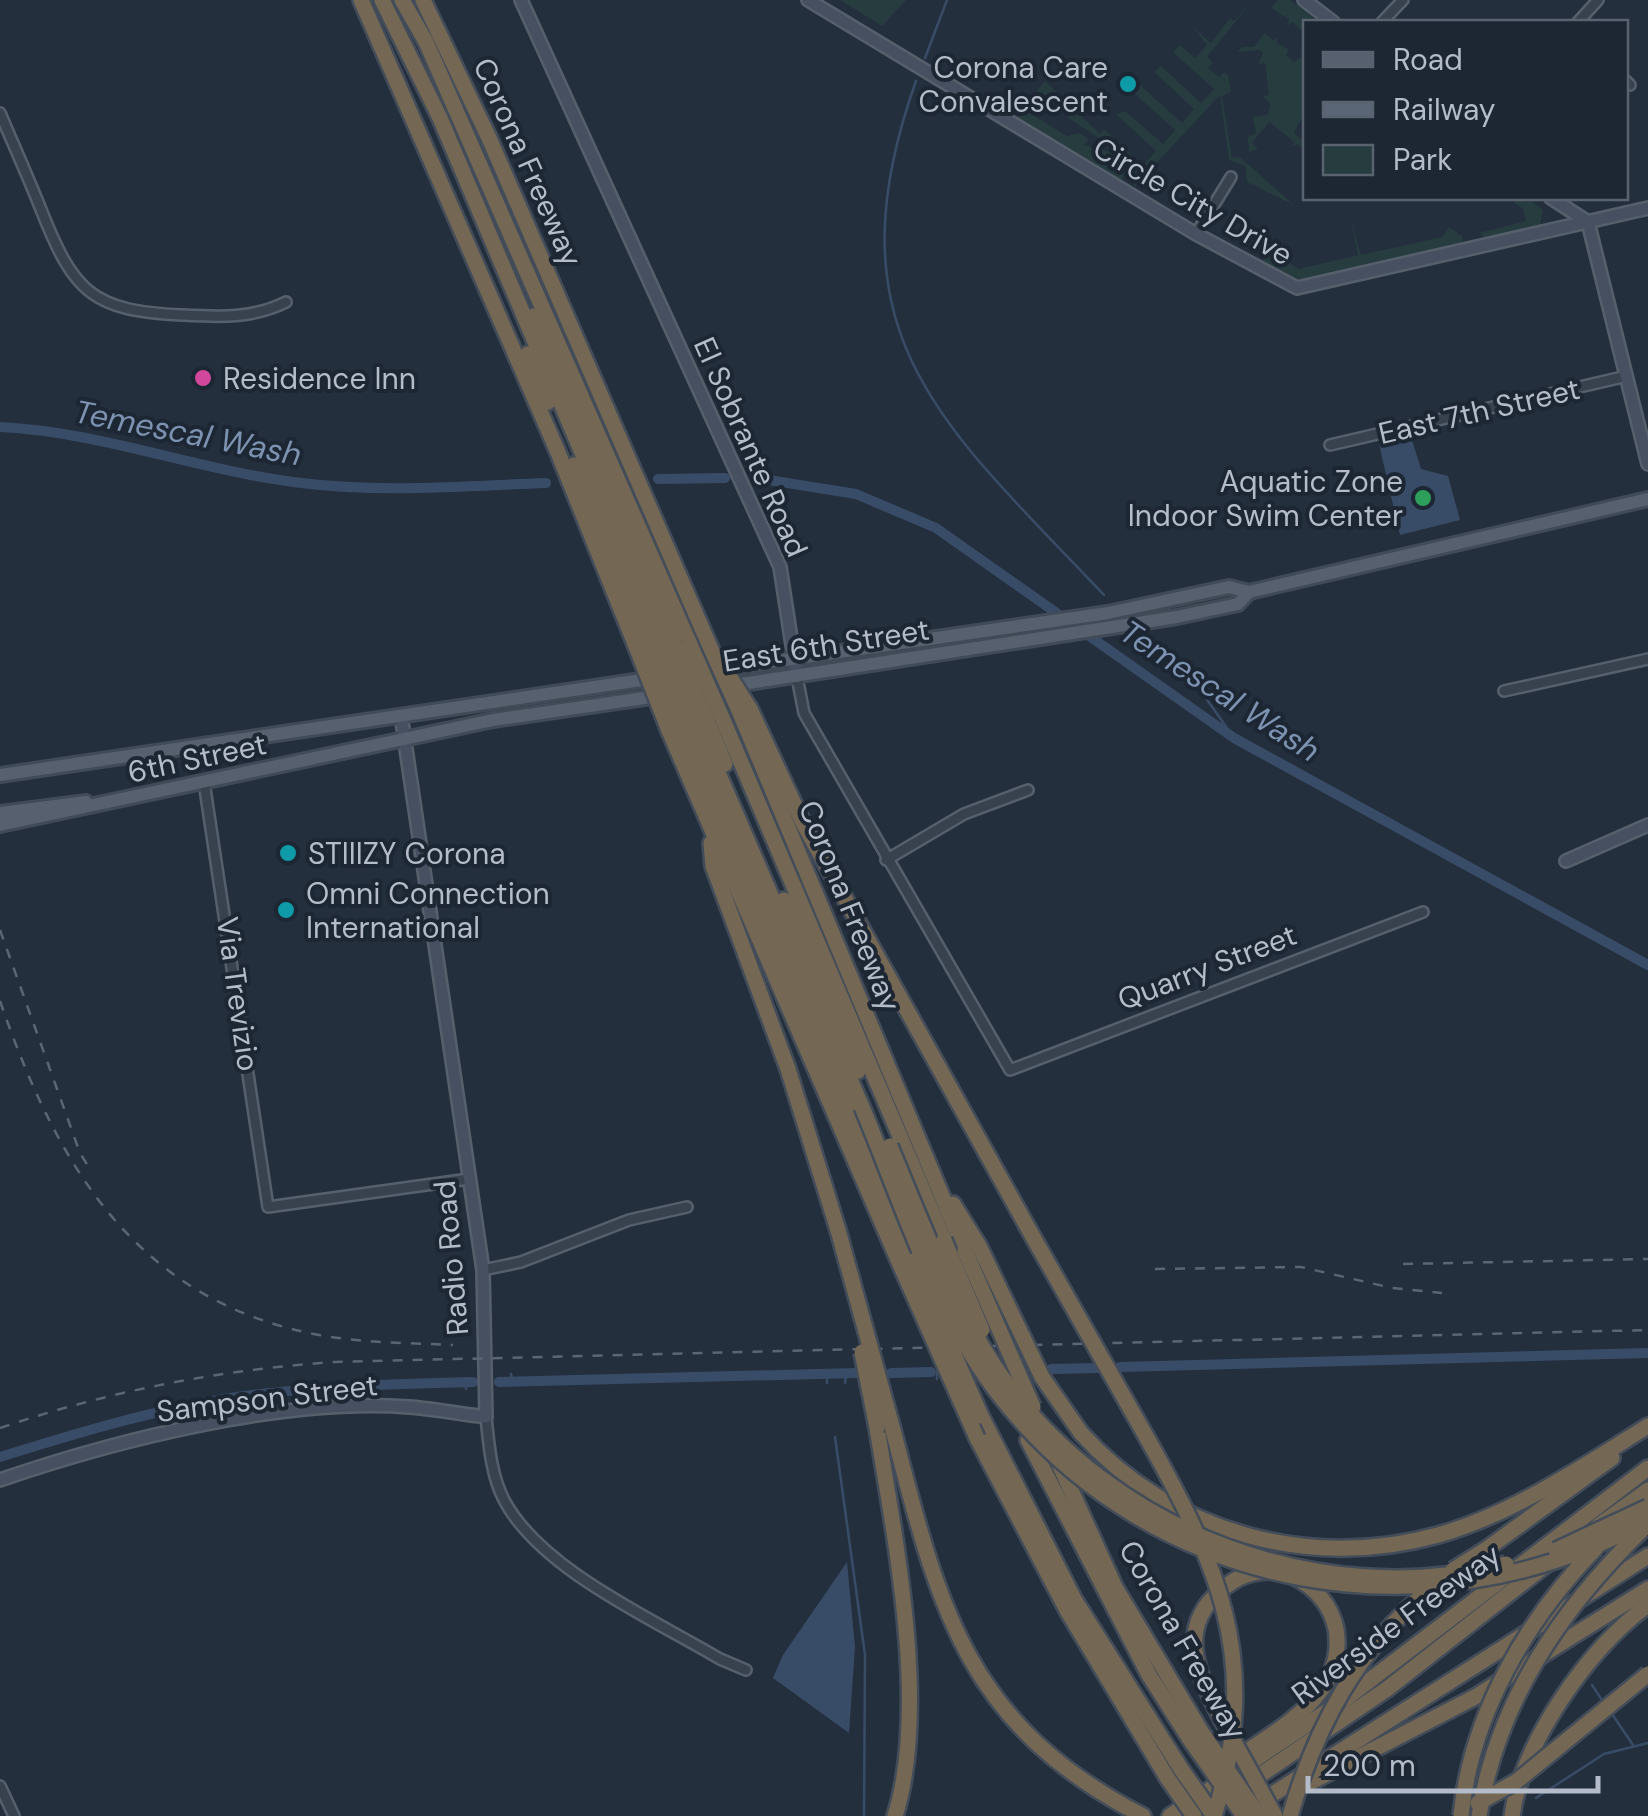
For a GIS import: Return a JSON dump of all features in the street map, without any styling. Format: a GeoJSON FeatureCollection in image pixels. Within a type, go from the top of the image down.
{"type":"FeatureCollection","features":[{"type":"Feature","properties":{"kind":"highway"},"geometry":{"type":"LineString","coordinates":[[360,0],[580,449],[696,726],[944,1240],[1028,1440],[1149,1675],[1197,1737],[1241,1816],[1648,1556]]}},
{"type":"Feature","properties":{"kind":"highway"},"geometry":{"type":"LineString","coordinates":[[382,0],[663,646],[977,1438],[1068,1612],[1175,1774],[1214,1816]]}},
{"type":"Feature","properties":{"kind":"highway"},"geometry":{"type":"LineString","coordinates":[[402,0],[426,42],[580,449],[696,726],[949,1285],[1003,1378],[1058,1441],[1125,1496],[1151,1512],[1267,1561],[1382,1577],[1455,1573],[1521,1560],[1596,1533],[1648,1505]]}},
{"type":"Feature","properties":{"kind":"highway","name":"Corona Freeway"},"geometry":{"type":"LineString","coordinates":[[423,0],[490,138],[707,640],[721,670],[740,689],[745,712],[923,1154],[972,1248],[1045,1434],[1115,1587],[1197,1737],[1259,1816]]}},
{"type":"Feature","properties":{"kind":"highway"},"geometry":{"type":"LineString","coordinates":[[745,712],[812,840],[1190,1515],[1222,1597],[1235,1678],[1235,1720],[1214,1816]]}},
{"type":"Feature","properties":{"kind":"highway"},"geometry":{"type":"LineString","coordinates":[[696,726],[713,866],[788,1069],[838,1230],[885,1429],[930,1574],[957,1639],[1023,1734],[1065,1770],[1142,1816]]}},
{"type":"Feature","properties":{"kind":"highway"},"geometry":{"type":"LineString","coordinates":[[710,829],[906,1261],[982,1416],[1074,1599],[1195,1816],[1400,1679],[1648,1490]]}},
{"type":"Feature","properties":{"kind":"highway"},"geometry":{"type":"LineString","coordinates":[[867,1105],[940,1291],[993,1386],[1066,1466],[1128,1511],[1178,1540],[1250,1569],[1320,1584],[1416,1589],[1503,1576],[1646,1525]]}},
{"type":"Feature","properties":{"kind":"highway"},"geometry":{"type":"LineString","coordinates":[[972,1248],[1035,1364],[1108,1464],[1186,1512],[1253,1538],[1328,1549],[1407,1542],[1476,1521],[1546,1487],[1648,1429]]}},
{"type":"Feature","properties":{"kind":"highway"},"geometry":{"type":"LineString","coordinates":[[885,1429],[906,1657],[906,1754],[895,1816]]}},
{"type":"Feature","properties":{"kind":"highway"},"geometry":{"type":"LineString","coordinates":[[1290,1816],[1316,1738],[1357,1666],[1413,1603],[1648,1429]]}},
{"type":"Feature","properties":{"kind":"highway","name":"Riverside Freeway"},"geometry":{"type":"LineString","coordinates":[[1170,1816],[1344,1700],[1648,1468]]}},
{"type":"Feature","properties":{"kind":"highway"},"geometry":{"type":"LineString","coordinates":[[1462,1816],[1473,1755],[1504,1675],[1574,1571],[1616,1527],[1648,1505]]}},
{"type":"Feature","properties":{"kind":"highway"},"geometry":{"type":"LineString","coordinates":[[1479,1816],[1496,1742],[1526,1678],[1564,1614],[1646,1525]]}},
{"type":"Feature","properties":{"kind":"highway"},"geometry":{"type":"LineString","coordinates":[[1160,1816],[1326,1687],[1336,1662],[1335,1625],[1317,1593],[1297,1577],[1275,1571],[1241,1576],[1214,1596],[1196,1623],[1196,1664],[1222,1720],[1276,1816]]}},
{"type":"Feature","properties":{"kind":"highway"},"geometry":{"type":"LineString","coordinates":[[1272,1796],[1308,1783],[1476,1697],[1648,1589]]}},
{"type":"Feature","properties":{"kind":"highway"},"geometry":{"type":"LineString","coordinates":[[1512,1816],[1535,1750],[1576,1679],[1648,1605]]}},
{"type":"Feature","properties":{"kind":"highway"},"geometry":{"type":"LineString","coordinates":[[1452,1816],[1517,1781],[1648,1674]]}},
{"type":"Feature","properties":{"kind":"main road","name":"East 6th Street"},"geometry":{"type":"LineString","coordinates":[[400,715],[1102,614],[1229,587],[1249,592],[1648,499]]}},
{"type":"Feature","properties":{"kind":"main road","name":"East 6th Street"},"geometry":{"type":"LineString","coordinates":[[405,738],[514,717],[1118,627],[1238,604],[1249,592]]}},
{"type":"Feature","properties":{"kind":"main road","name":"6th Street"},"geometry":{"type":"LineString","coordinates":[[0,775],[248,742],[400,715]]}},
{"type":"Feature","properties":{"kind":"main road","name":"6th Street"},"geometry":{"type":"LineString","coordinates":[[0,825],[405,738]]}},
{"type":"Feature","properties":{"kind":"main road"},"geometry":{"type":"LineString","coordinates":[[0,813],[67,802],[107,802]]}},
{"type":"Feature","properties":{"kind":"street","name":"El Sobrante Road"},"geometry":{"type":"LineString","coordinates":[[521,0],[769,540],[784,585],[804,713],[1010,1070]]}},
{"type":"Feature","properties":{"kind":"street","name":"Circle City Drive"},"geometry":{"type":"LineString","coordinates":[[808,0],[1196,234],[1297,288],[1648,208]]}},
{"type":"Feature","properties":{"kind":"street"},"geometry":{"type":"LineString","coordinates":[[1304,0],[1329,20]]}},
{"type":"Feature","properties":{"kind":"street"},"geometry":{"type":"LineString","coordinates":[[1384,20],[1404,0]]}},
{"type":"Feature","properties":{"kind":"street"},"geometry":{"type":"LineString","coordinates":[[1580,20],[1598,0]]}},
{"type":"Feature","properties":{"kind":"street"},"geometry":{"type":"LineString","coordinates":[[0,113],[62,262],[80,284],[101,300],[157,314],[233,317],[286,302]]}},
{"type":"Feature","properties":{"kind":"street"},"geometry":{"type":"LineString","coordinates":[[1196,234],[1231,177]]}},
{"type":"Feature","properties":{"kind":"street"},"geometry":{"type":"LineString","coordinates":[[1554,200],[1588,222],[1648,464]]}},
{"type":"Feature","properties":{"kind":"street","name":"East 7th Street"},"geometry":{"type":"LineString","coordinates":[[1330,445],[1627,376]]}},
{"type":"Feature","properties":{"kind":"street"},"geometry":{"type":"LineString","coordinates":[[1504,691],[1648,660]]}},
{"type":"Feature","properties":{"kind":"street","name":"Radio Road"},"geometry":{"type":"LineString","coordinates":[[400,715],[482,1270],[490,1457],[504,1499],[538,1544],[703,1649],[746,1670]]}},
{"type":"Feature","properties":{"kind":"street","name":"Via Trevizio"},"geometry":{"type":"LineString","coordinates":[[204,782],[268,1207],[470,1180]]}},
{"type":"Feature","properties":{"kind":"street"},"geometry":{"type":"LineString","coordinates":[[886,860],[964,814],[1028,790]]}},
{"type":"Feature","properties":{"kind":"street"},"geometry":{"type":"LineString","coordinates":[[1566,861],[1648,825]]}},
{"type":"Feature","properties":{"kind":"street","name":"Quarry Street"},"geometry":{"type":"LineString","coordinates":[[1010,1070],[1422,912]]}},
{"type":"Feature","properties":{"kind":"street"},"geometry":{"type":"LineString","coordinates":[[482,1270],[521,1262],[629,1220],[686,1207]]}},
{"type":"Feature","properties":{"kind":"street","name":"Sampson Street"},"geometry":{"type":"LineString","coordinates":[[0,1480],[109,1446],[232,1420],[406,1407],[486,1418]]}},
{"type":"Feature","properties":{"kind":"street"},"geometry":{"type":"LineString","coordinates":[[0,1786],[14,1816]]}},
{"type":"Feature","properties":{"kind":"green space"},"geometry":{"type":"Polygon","coordinates":[[[840,0],[906,0],[882,26],[840,0]]]}},
{"type":"Feature","properties":{"kind":"green space"},"geometry":{"type":"Polygon","coordinates":[[[1253,0],[1207,57],[1213,62],[1208,68],[1219,77],[1224,72],[1228,75],[1231,92],[1222,96],[1232,158],[1240,157],[1294,205],[1247,182],[1245,166],[1229,160],[1220,95],[1134,187],[1134,171],[1120,152],[1067,117],[1066,106],[1041,93],[1038,99],[1033,96],[1045,81],[1100,134],[1104,129],[1143,165],[1156,151],[1116,114],[1125,111],[1163,144],[1175,130],[1134,93],[1141,86],[1182,123],[1194,109],[1154,72],[1161,66],[1201,103],[1214,89],[1173,52],[1180,45],[1195,58],[1207,45],[1192,26],[1211,43],[1230,18],[1234,21],[1253,0]]]}},
{"type":"Feature","properties":{"kind":"green space"},"geometry":{"type":"Polygon","coordinates":[[[1278,0],[1290,0],[1316,20],[1303,20],[1303,31],[1292,22],[1288,26],[1289,19],[1271,8],[1278,0]]]}},
{"type":"Feature","properties":{"kind":"green space"},"geometry":{"type":"Polygon","coordinates":[[[1265,33],[1273,40],[1279,37],[1276,42],[1289,50],[1286,55],[1294,62],[1302,56],[1300,49],[1303,51],[1303,120],[1294,133],[1303,140],[1303,150],[1298,144],[1291,147],[1294,142],[1269,122],[1252,143],[1258,149],[1249,152],[1248,137],[1256,133],[1253,117],[1268,115],[1270,104],[1263,96],[1269,95],[1265,63],[1258,64],[1263,53],[1237,52],[1242,47],[1254,47],[1265,33]]]}},
{"type":"Feature","properties":{"kind":"green space"},"geometry":{"type":"Polygon","coordinates":[[[1029,102],[1033,106],[1027,111],[1067,136],[1079,133],[1089,139],[1084,145],[1110,152],[1124,171],[1122,180],[1017,117],[1029,102]]]}},
{"type":"Feature","properties":{"kind":"green space"},"geometry":{"type":"Polygon","coordinates":[[[1512,200],[1530,200],[1543,210],[1540,226],[1487,239],[1479,233],[1526,221],[1523,209],[1512,200]]]}},
{"type":"Feature","properties":{"kind":"green space"},"geometry":{"type":"Polygon","coordinates":[[[1350,217],[1361,255],[1442,237],[1449,227],[1462,236],[1463,243],[1308,281],[1293,280],[1260,262],[1271,252],[1299,269],[1358,255],[1350,217]]]}},
{"type":"Feature","properties":{"kind":"water","name":"Aquatic Zone Indoor Swim Center"},"geometry":{"type":"Polygon","coordinates":[[[1412,440],[1421,469],[1448,476],[1460,520],[1400,535],[1379,444],[1412,440]]]}},
{"type":"Feature","properties":{"kind":"water"},"geometry":{"type":"Polygon","coordinates":[[[847,1562],[855,1647],[849,1733],[773,1678],[783,1655],[847,1562]]]}},
{"type":"Feature","properties":{"kind":"waterway"},"geometry":{"type":"LineString","coordinates":[[925,58],[947,0]]}},
{"type":"Feature","properties":{"kind":"waterway"},"geometry":{"type":"LineString","coordinates":[[916,81],[892,169],[885,244],[893,310],[916,369],[950,424],[994,478],[1104,595]]}},
{"type":"Feature","properties":{"kind":"waterway","name":"Temescal Wash"},"geometry":{"type":"LineString","coordinates":[[0,427],[76,436],[301,483],[393,488],[546,483]]}},
{"type":"Feature","properties":{"kind":"waterway","name":"Temescal Wash"},"geometry":{"type":"LineString","coordinates":[[658,479],[725,478]]}},
{"type":"Feature","properties":{"kind":"waterway","name":"Temescal Wash"},"geometry":{"type":"LineString","coordinates":[[762,479],[856,494],[936,528],[1234,738],[1648,965]]}},
{"type":"Feature","properties":{"kind":"waterway"},"geometry":{"type":"LineString","coordinates":[[1148,641],[1203,694],[1234,738]]}},
{"type":"Feature","properties":{"kind":"waterway"},"geometry":{"type":"LineString","coordinates":[[1120,1367],[1648,1353]]}},
{"type":"Feature","properties":{"kind":"waterway"},"geometry":{"type":"LineString","coordinates":[[1051,1369],[1098,1368]]}},
{"type":"Feature","properties":{"kind":"waterway"},"geometry":{"type":"LineString","coordinates":[[891,1373],[931,1372]]}},
{"type":"Feature","properties":{"kind":"waterway"},"geometry":{"type":"LineString","coordinates":[[937,1372],[937,1379]]}},
{"type":"Feature","properties":{"kind":"waterway"},"geometry":{"type":"LineString","coordinates":[[499,1382],[857,1373]]}},
{"type":"Feature","properties":{"kind":"waterway"},"geometry":{"type":"LineString","coordinates":[[511,1374],[512,1378]]}},
{"type":"Feature","properties":{"kind":"waterway"},"geometry":{"type":"LineString","coordinates":[[827,1374],[827,1383]]}},
{"type":"Feature","properties":{"kind":"waterway"},"geometry":{"type":"LineString","coordinates":[[845,1383],[846,1374]]}},
{"type":"Feature","properties":{"kind":"waterway"},"geometry":{"type":"LineString","coordinates":[[466,1389],[467,1382]]}},
{"type":"Feature","properties":{"kind":"waterway"},"geometry":{"type":"LineString","coordinates":[[0,1457],[147,1415],[237,1397],[325,1388],[473,1382]]}},
{"type":"Feature","properties":{"kind":"waterway"},"geometry":{"type":"LineString","coordinates":[[835,1437],[865,1655],[864,1816]]}},
{"type":"Feature","properties":{"kind":"waterway"},"geometry":{"type":"LineString","coordinates":[[1592,1685],[1602,1700]]}},
{"type":"Feature","properties":{"kind":"waterway"},"geometry":{"type":"LineString","coordinates":[[1610,1711],[1633,1745]]}},
{"type":"Feature","properties":{"kind":"waterway"},"geometry":{"type":"LineString","coordinates":[[1536,1798],[1604,1754],[1648,1743]]}},
{"type":"Feature","properties":{"kind":"railway"},"geometry":{"type":"LineString","coordinates":[[0,930],[80,1153],[91,1171]]}},
{"type":"Feature","properties":{"kind":"railway"},"geometry":{"type":"LineString","coordinates":[[0,1001],[48,1118],[78,1171],[113,1218],[155,1259],[203,1293],[259,1319],[325,1336],[453,1345]]}},
{"type":"Feature","properties":{"kind":"railway"},"geometry":{"type":"LineString","coordinates":[[1403,1264],[1648,1259]]}},
{"type":"Feature","properties":{"kind":"railway"},"geometry":{"type":"LineString","coordinates":[[1155,1269],[1301,1267],[1392,1288],[1442,1293]]}},
{"type":"Feature","properties":{"kind":"railway"},"geometry":{"type":"LineString","coordinates":[[0,1428],[82,1403],[165,1384],[249,1370],[334,1362],[1648,1330]]}},
{"type":"Feature","properties":{"kind":"place","name":"Corona Care Convalescent"},"geometry":{"type":"Point","coordinates":[1128,84]}},
{"type":"Feature","properties":{"kind":"place","name":"Residence Inn"},"geometry":{"type":"Point","coordinates":[203,378]}},
{"type":"Feature","properties":{"kind":"place","name":"Aquatic Zone Indoor Swim Center"},"geometry":{"type":"Point","coordinates":[1423,498]}},
{"type":"Feature","properties":{"kind":"place","name":"STIIIZY Corona"},"geometry":{"type":"Point","coordinates":[288,853]}},
{"type":"Feature","properties":{"kind":"place","name":"Omni Connection International"},"geometry":{"type":"Point","coordinates":[286,910]}}]}
